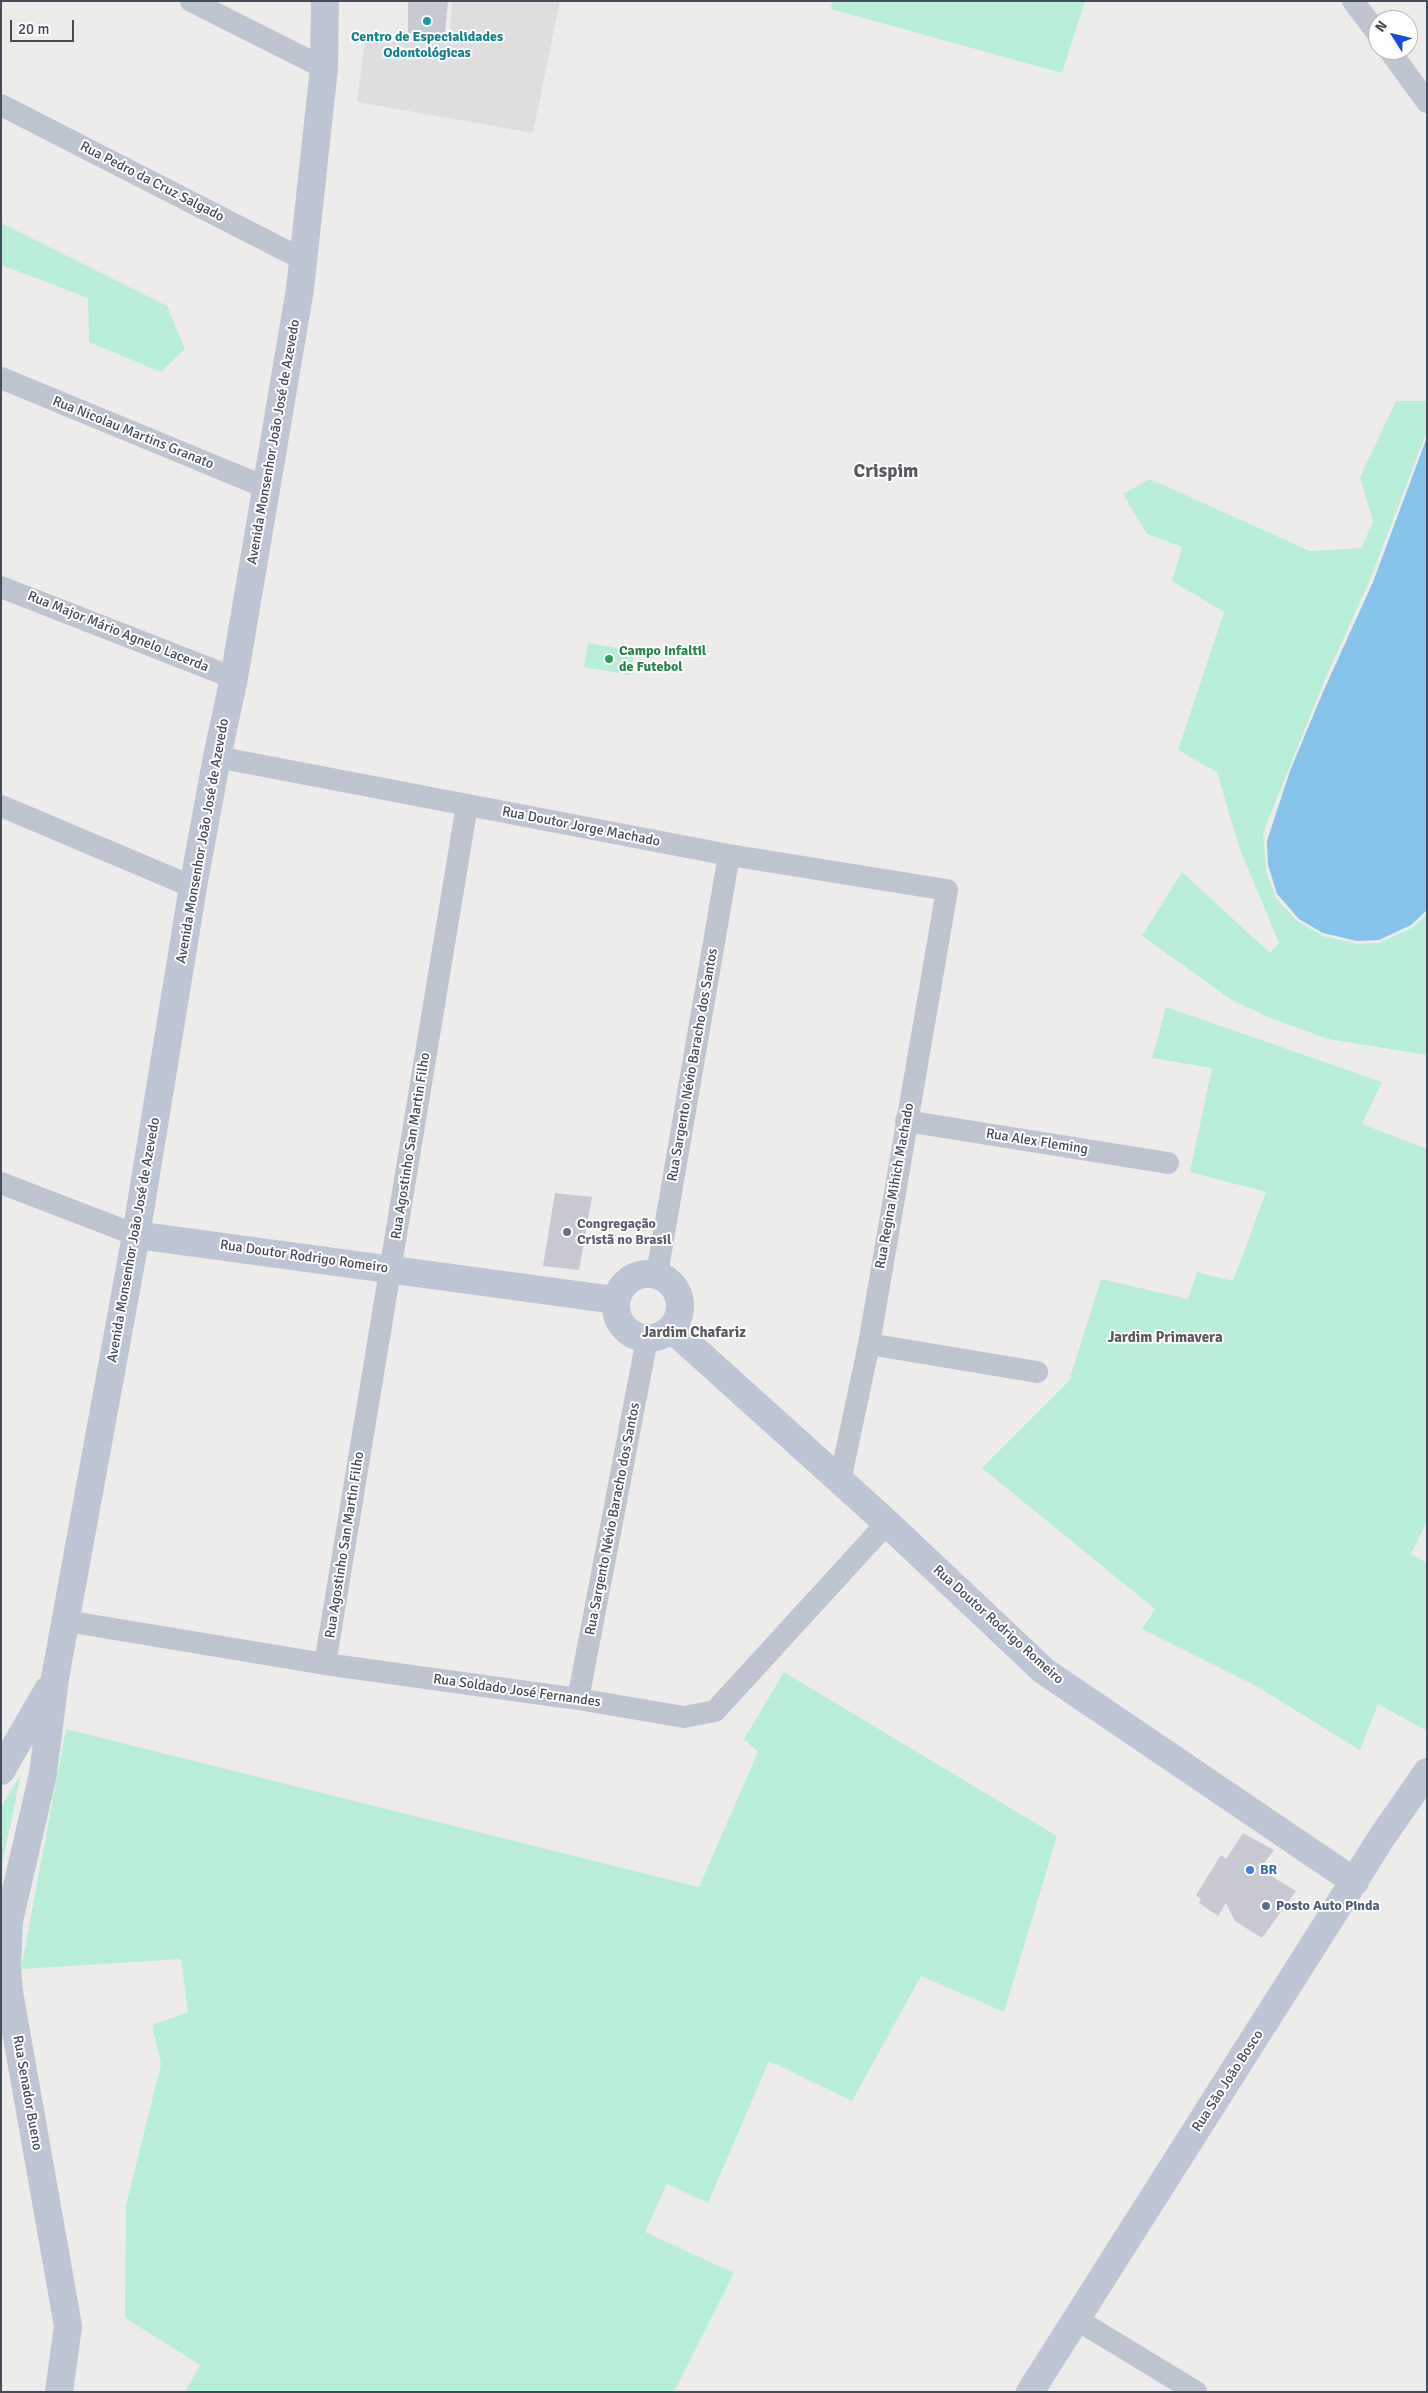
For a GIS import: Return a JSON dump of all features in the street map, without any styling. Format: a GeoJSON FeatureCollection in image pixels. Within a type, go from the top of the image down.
{"type":"FeatureCollection","features":[{"type":"Feature","properties":{"kind":"street"},"geometry":{"type":"LineString","coordinates":[[191,1],[324,68]]}},
{"type":"Feature","properties":{"kind":"street","name":"Avenida Monsenhor João José de Azevedo"},"geometry":{"type":"LineString","coordinates":[[55,1678],[136,1234],[193,887],[216,756],[234,678],[300,289],[324,68],[326,1]]}},
{"type":"Feature","properties":{"kind":"street"},"geometry":{"type":"LineString","coordinates":[[1354,1],[1368,20]]}},
{"type":"Feature","properties":{"kind":"street"},"geometry":{"type":"LineString","coordinates":[[1396,60],[1427,102]]}},
{"type":"Feature","properties":{"kind":"street","name":"Rua Pedro da Cruz Salgado"},"geometry":{"type":"LineString","coordinates":[[1,105],[302,259]]}},
{"type":"Feature","properties":{"kind":"street","name":"Rua Nicolau Martins Granato"},"geometry":{"type":"LineString","coordinates":[[1,378],[265,487]]}},
{"type":"Feature","properties":{"kind":"street","name":"Rua Major Mário Agnelo Lacerda"},"geometry":{"type":"LineString","coordinates":[[1,587],[234,678]]}},
{"type":"Feature","properties":{"kind":"street","name":"Rua Doutor Jorge Machado"},"geometry":{"type":"LineString","coordinates":[[216,756],[729,855],[947,890]]}},
{"type":"Feature","properties":{"kind":"street","name":"Rua Agostinho San Martin Filho"},"geometry":{"type":"LineString","coordinates":[[325,1664],[466,805]]}},
{"type":"Feature","properties":{"kind":"street"},"geometry":{"type":"LineString","coordinates":[[1,806],[193,887]]}},
{"type":"Feature","properties":{"kind":"street","name":"Rua Sargento Névio Baracho dos Santos"},"geometry":{"type":"LineString","coordinates":[[657,1274],[729,855]]}},
{"type":"Feature","properties":{"kind":"street","name":"Rua Regina Mihich Machado"},"geometry":{"type":"LineString","coordinates":[[840,1481],[869,1344],[947,890]]}},
{"type":"Feature","properties":{"kind":"street","name":"Rua Alex Fleming"},"geometry":{"type":"LineString","coordinates":[[906,1121],[1168,1163]]}},
{"type":"Feature","properties":{"kind":"street","name":"Rua Doutor Rodrigo Romeiro"},"geometry":{"type":"LineString","coordinates":[[1,1184],[136,1234],[615,1300]]}},
{"type":"Feature","properties":{"kind":"street"},"geometry":{"type":"LineString","coordinates":[[639,1274],[657,1274],[671,1283],[680,1297],[680,1314],[672,1329],[656,1338],[647,1340],[629,1334],[617,1319],[615,1300],[623,1284],[639,1274]]}},
{"type":"Feature","properties":{"kind":"street","name":"Rua Doutor Rodrigo Romeiro"},"geometry":{"type":"LineString","coordinates":[[672,1329],[887,1523],[1044,1671],[1355,1882]]}},
{"type":"Feature","properties":{"kind":"street","name":"Rua Sargento Névio Baracho dos Santos"},"geometry":{"type":"LineString","coordinates":[[578,1700],[647,1340]]}},
{"type":"Feature","properties":{"kind":"street"},"geometry":{"type":"LineString","coordinates":[[869,1344],[1037,1372]]}},
{"type":"Feature","properties":{"kind":"street","name":"Rua Soldado José Fernandes"},"geometry":{"type":"LineString","coordinates":[[66,1621],[325,1664],[684,1717],[715,1712],[887,1523]]}},
{"type":"Feature","properties":{"kind":"street"},"geometry":{"type":"LineString","coordinates":[[43,1774],[6,1763],[55,1678]]}},
{"type":"Feature","properties":{"kind":"street","name":"Rua Senador Bueno"},"geometry":{"type":"LineString","coordinates":[[55,1678],[43,1774],[9,1920],[5,1992],[68,2326],[59,2392]]}},
{"type":"Feature","properties":{"kind":"street","name":"Rua São João Bosco"},"geometry":{"type":"LineString","coordinates":[[1030,2392],[1382,1837],[1427,1772]]}},
{"type":"Feature","properties":{"kind":"street"},"geometry":{"type":"LineString","coordinates":[[1076,2319],[1196,2392]]}},
{"type":"Feature","properties":{"kind":"shaded area"},"geometry":{"type":"Polygon","coordinates":[[[452,1],[560,1],[533,133],[357,102],[365,41],[449,43],[452,1]]]}},
{"type":"Feature","properties":{"kind":"green space"},"geometry":{"type":"Polygon","coordinates":[[[832,1],[1085,1],[1062,73],[831,9],[832,1]]]}},
{"type":"Feature","properties":{"kind":"green space"},"geometry":{"type":"Polygon","coordinates":[[[1,223],[167,306],[185,349],[161,372],[89,342],[88,298],[1,265],[1,223]]]}},
{"type":"Feature","properties":{"kind":"green space"},"geometry":{"type":"Polygon","coordinates":[[[1396,401],[1427,401],[1427,431],[1370,580],[1325,679],[1263,833],[1266,870],[1276,898],[1297,921],[1323,936],[1357,944],[1379,943],[1412,928],[1427,914],[1427,1055],[1328,1039],[1268,1017],[1232,1000],[1142,936],[1182,872],[1270,953],[1279,943],[1239,847],[1217,772],[1178,750],[1224,612],[1172,581],[1182,547],[1147,534],[1123,494],[1150,479],[1310,551],[1361,548],[1373,522],[1360,477],[1396,401]]]}},
{"type":"Feature","properties":{"kind":"green space","name":"Campo Infaltil de Futebol"},"geometry":{"type":"Polygon","coordinates":[[[588,643],[635,651],[630,675],[584,667],[588,643]]]}},
{"type":"Feature","properties":{"kind":"green space"},"geometry":{"type":"Polygon","coordinates":[[[1166,1007],[1382,1082],[1362,1124],[1427,1149],[1427,1522],[1411,1554],[1427,1563],[1427,1731],[1378,1704],[1360,1750],[1256,1686],[1142,1629],[1155,1609],[982,1468],[1069,1381],[1101,1279],[1188,1299],[1197,1272],[1233,1281],[1266,1192],[1190,1172],[1212,1068],[1152,1058],[1166,1007]]]}},
{"type":"Feature","properties":{"kind":"green space"},"geometry":{"type":"Polygon","coordinates":[[[784,1672],[1057,1836],[1004,2012],[921,1976],[852,2101],[769,2061],[708,2203],[667,2184],[645,2232],[734,2273],[674,2392],[185,2392],[200,2365],[125,2318],[126,2205],[161,2064],[152,2025],[188,2012],[181,1959],[21,1969],[66,1729],[699,1887],[758,1752],[744,1739],[784,1672]]]}},
{"type":"Feature","properties":{"kind":"green space"},"geometry":{"type":"Polygon","coordinates":[[[21,1774],[1,1869],[1,1807],[21,1774]]]}},
{"type":"Feature","properties":{"kind":"water"},"geometry":{"type":"Polygon","coordinates":[[[1427,437],[1427,910],[1411,925],[1379,940],[1357,941],[1323,933],[1299,919],[1277,894],[1268,865],[1267,841],[1290,771],[1323,692],[1373,582],[1427,437]]]}},
{"type":"Feature","properties":{"kind":"building","name":"Centro de Especialidades Odontológicas"},"geometry":{"type":"Polygon","coordinates":[[[408,1],[448,1],[445,34],[408,33],[408,1]]]}},
{"type":"Feature","properties":{"kind":"building","name":"Congregação Cristã no Brasil"},"geometry":{"type":"Polygon","coordinates":[[[555,1193],[592,1197],[579,1270],[543,1266],[555,1193]]]}},
{"type":"Feature","properties":{"kind":"building"},"geometry":{"type":"Polygon","coordinates":[[[1243,1833],[1274,1850],[1260,1869],[1296,1891],[1262,1938],[1235,1921],[1226,1903],[1218,1916],[1199,1903],[1201,1899],[1196,1895],[1221,1855],[1226,1859],[1243,1833]]]}},
{"type":"Feature","properties":{"kind":"place","name":"Centro de Especialidades Odontológicas"},"geometry":{"type":"Point","coordinates":[427,21]}},
{"type":"Feature","properties":{"kind":"place","name":"Campo Infaltil de Futebol"},"geometry":{"type":"Point","coordinates":[609,659]}},
{"type":"Feature","properties":{"kind":"place","name":"Congregação Cristã no Brasil"},"geometry":{"type":"Point","coordinates":[567,1232]}},
{"type":"Feature","properties":{"kind":"place","name":"BR"},"geometry":{"type":"Point","coordinates":[1250,1870]}},
{"type":"Feature","properties":{"kind":"place","name":"Posto Auto Pinda"},"geometry":{"type":"Point","coordinates":[1266,1906]}},
{"type":"Feature","properties":{"kind":"district","name":"Crispim"},"geometry":{"type":"Point","coordinates":[886,472]}},
{"type":"Feature","properties":{"kind":"district","name":"Jardim Chafariz"},"geometry":{"type":"Point","coordinates":[694,1333]}},
{"type":"Feature","properties":{"kind":"district","name":"Jardim Primavera"},"geometry":{"type":"Point","coordinates":[1165,1338]}}]}
